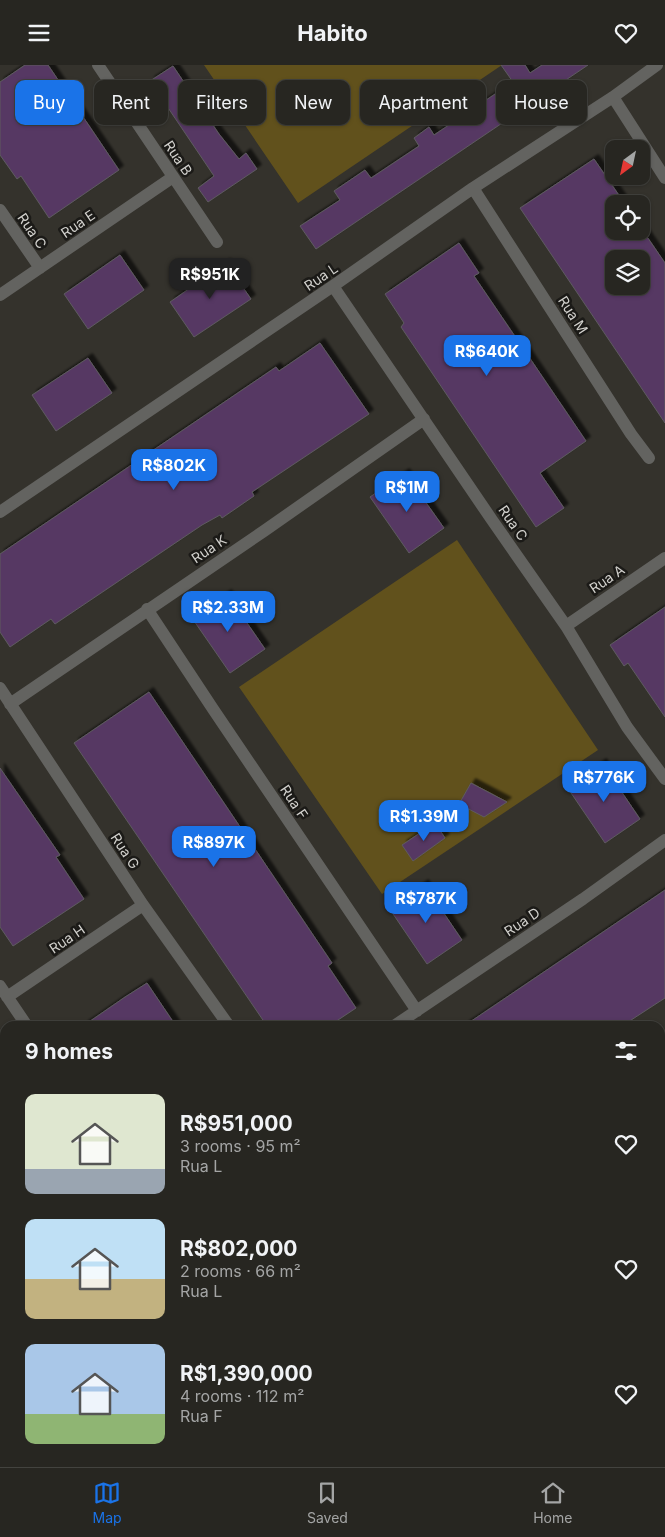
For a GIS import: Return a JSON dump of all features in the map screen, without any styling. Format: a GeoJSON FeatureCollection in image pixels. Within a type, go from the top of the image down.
{"type":"FeatureCollection","features":[{"type":"Feature","properties":{"kind":"street","name":"Rua B"},"geometry":{"type":"LineString","coordinates":[[98,65],[217,242]]}},
{"type":"Feature","properties":{"kind":"street","name":"Rua L"},"geometry":{"type":"LineString","coordinates":[[0,512],[334,286],[473,188],[613,97],[657,65]]}},
{"type":"Feature","properties":{"kind":"street"},"geometry":{"type":"LineString","coordinates":[[613,97],[665,178]]}},
{"type":"Feature","properties":{"kind":"street","name":"Rua E"},"geometry":{"type":"LineString","coordinates":[[0,295],[173,177]]}},
{"type":"Feature","properties":{"kind":"street","name":"Rua M"},"geometry":{"type":"LineString","coordinates":[[473,188],[631,434],[649,458]]}},
{"type":"Feature","properties":{"kind":"street","name":"Rua C"},"geometry":{"type":"LineString","coordinates":[[0,210],[40,268]]}},
{"type":"Feature","properties":{"kind":"street","name":"Rua C"},"geometry":{"type":"LineString","coordinates":[[334,286],[566,626],[627,727],[665,779]]}},
{"type":"Feature","properties":{"kind":"street","name":"Rua K"},"geometry":{"type":"LineString","coordinates":[[10,704],[264,531],[424,419]]}},
{"type":"Feature","properties":{"kind":"street","name":"Rua A"},"geometry":{"type":"LineString","coordinates":[[566,626],[665,558]]}},
{"type":"Feature","properties":{"kind":"street","name":"Rua F"},"geometry":{"type":"LineString","coordinates":[[147,609],[212,709],[417,1011]]}},
{"type":"Feature","properties":{"kind":"street","name":"Rua G"},"geometry":{"type":"LineString","coordinates":[[0,688],[143,905],[225,1021]]}},
{"type":"Feature","properties":{"kind":"street","name":"Rua D"},"geometry":{"type":"LineString","coordinates":[[402,1021],[583,899],[665,840]]}},
{"type":"Feature","properties":{"kind":"street","name":"Rua H"},"geometry":{"type":"LineString","coordinates":[[7,997],[143,905]]}},
{"type":"Feature","properties":{"kind":"street"},"geometry":{"type":"LineString","coordinates":[[0,986],[24,1021]]}},
{"type":"Feature","properties":{"kind":"shaded area"},"geometry":{"type":"Polygon","coordinates":[[[204,65],[502,65],[480,80],[360,80],[360,125],[413,125],[298,203],[245,125],[266,125],[266,80],[214,80],[204,65]]]}},
{"type":"Feature","properties":{"kind":"shaded area"},"geometry":{"type":"Polygon","coordinates":[[[457,540],[598,750],[382,894],[239,687],[457,540]]]}},
{"type":"Feature","properties":{"kind":"building"},"geometry":{"type":"Polygon","coordinates":[[[25,65],[48,65],[58,80],[15,80],[15,125],[84,125],[84,118],[119,170],[49,218],[21,176],[17,179],[0,155],[0,82],[25,65]]]}},
{"type":"Feature","properties":{"kind":"building"},"geometry":{"type":"Polygon","coordinates":[[[501,65],[525,65],[530,73],[542,65],[588,65],[566,80],[512,80],[501,65]]]}},
{"type":"Feature","properties":{"kind":"building"},"geometry":{"type":"Polygon","coordinates":[[[173,66],[182,80],[178,80],[178,123],[168,108],[168,80],[152,80],[173,66]]]}},
{"type":"Feature","properties":{"kind":"building"},"geometry":{"type":"Polygon","coordinates":[[[496,93],[496,125],[499,125],[316,249],[300,226],[340,200],[334,191],[365,170],[371,178],[419,146],[414,138],[429,127],[434,135],[449,125],[486,125],[486,100],[496,93]]]}},
{"type":"Feature","properties":{"kind":"building"},"geometry":{"type":"Polygon","coordinates":[[[180,125],[213,125],[239,159],[246,153],[257,169],[208,202],[198,188],[214,176],[180,125]]]}},
{"type":"Feature","properties":{"kind":"building"},"geometry":{"type":"Polygon","coordinates":[[[594,159],[605,175],[605,185],[612,185],[619,195],[605,195],[605,240],[649,240],[665,263],[665,423],[520,208],[594,159]]]}},
{"type":"Feature","properties":{"kind":"building"},"geometry":{"type":"Polygon","coordinates":[[[459,243],[479,273],[474,276],[586,441],[540,473],[564,508],[536,527],[401,327],[404,323],[385,294],[459,243]]]}},
{"type":"Feature","properties":{"kind":"building"},"geometry":{"type":"Polygon","coordinates":[[[120,255],[144,290],[88,329],[64,294],[120,255]]]}},
{"type":"Feature","properties":{"kind":"building"},"geometry":{"type":"Polygon","coordinates":[[[226,263],[251,299],[194,337],[170,302],[226,263]]]}},
{"type":"Feature","properties":{"kind":"building"},"geometry":{"type":"Polygon","coordinates":[[[320,343],[369,414],[252,492],[254,496],[222,518],[220,515],[202,525],[55,624],[51,619],[10,647],[0,632],[0,554],[276,367],[279,371],[320,343]]]}},
{"type":"Feature","properties":{"kind":"building"},"geometry":{"type":"Polygon","coordinates":[[[88,358],[112,393],[56,431],[32,395],[88,358]]]}},
{"type":"Feature","properties":{"kind":"building"},"geometry":{"type":"Polygon","coordinates":[[[405,473],[444,528],[409,553],[370,497],[405,473]]]}},
{"type":"Feature","properties":{"kind":"building"},"geometry":{"type":"Polygon","coordinates":[[[227,594],[265,649],[230,673],[192,618],[227,594]]]}},
{"type":"Feature","properties":{"kind":"building"},"geometry":{"type":"Polygon","coordinates":[[[665,607],[665,717],[628,663],[624,666],[610,645],[665,607]]]}},
{"type":"Feature","properties":{"kind":"building"},"geometry":{"type":"Polygon","coordinates":[[[149,692],[332,963],[328,966],[356,1008],[336,1021],[264,1021],[74,743],[149,692]]]}},
{"type":"Feature","properties":{"kind":"building"},"geometry":{"type":"Polygon","coordinates":[[[602,763],[640,819],[605,843],[567,787],[602,763]]]}},
{"type":"Feature","properties":{"kind":"building"},"geometry":{"type":"Polygon","coordinates":[[[0,768],[60,855],[56,857],[84,899],[13,946],[0,927],[0,768]]]}},
{"type":"Feature","properties":{"kind":"building"},"geometry":{"type":"Polygon","coordinates":[[[471,783],[507,802],[484,817],[459,804],[471,783]]]}},
{"type":"Feature","properties":{"kind":"building"},"geometry":{"type":"Polygon","coordinates":[[[435,823],[445,838],[413,861],[402,845],[435,823]]]}},
{"type":"Feature","properties":{"kind":"building"},"geometry":{"type":"Polygon","coordinates":[[[424,884],[462,940],[427,964],[389,908],[424,884]]]}},
{"type":"Feature","properties":{"kind":"building"},"geometry":{"type":"Polygon","coordinates":[[[665,890],[665,998],[630,1021],[471,1021],[665,890]]]}},
{"type":"Feature","properties":{"kind":"building"},"geometry":{"type":"Polygon","coordinates":[[[147,983],[173,1021],[90,1021],[147,983]]]}}]}
